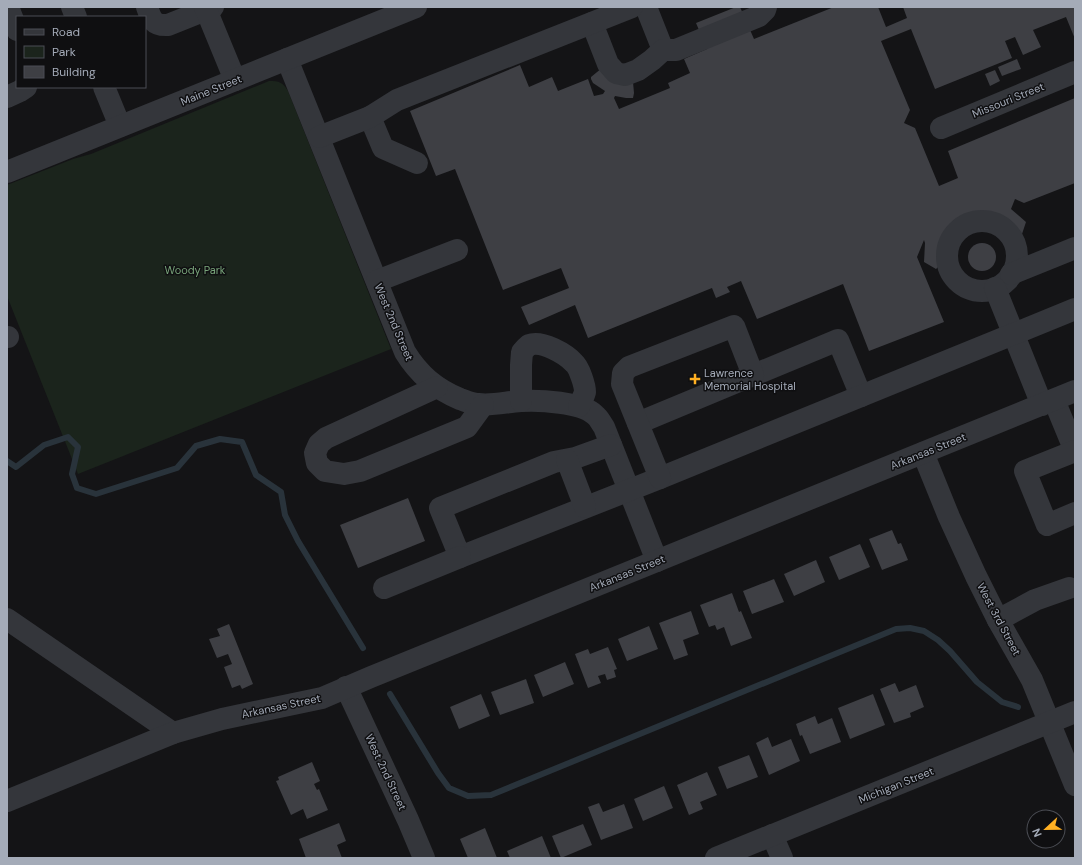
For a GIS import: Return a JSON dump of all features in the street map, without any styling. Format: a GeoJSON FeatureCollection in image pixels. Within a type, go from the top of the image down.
{"type":"FeatureCollection","features":[{"type":"Feature","properties":{"kind":"street"},"geometry":{"type":"LineString","coordinates":[[8,7],[16,27]]}},
{"type":"Feature","properties":{"kind":"street"},"geometry":{"type":"LineString","coordinates":[[147,7],[151,18],[161,26],[168,25],[208,8],[235,80]]}},
{"type":"Feature","properties":{"kind":"street","name":"Maine Street"},"geometry":{"type":"LineString","coordinates":[[7,172],[416,7]]}},
{"type":"Feature","properties":{"kind":"street"},"geometry":{"type":"LineString","coordinates":[[319,137],[370,117],[397,100],[592,23],[643,7],[663,50]]}},
{"type":"Feature","properties":{"kind":"street"},"geometry":{"type":"LineString","coordinates":[[592,23],[608,64],[616,73],[625,75],[638,70],[663,50],[676,50],[759,16],[766,7]]}},
{"type":"Feature","properties":{"kind":"street","name":"West 2nd Street"},"geometry":{"type":"LineString","coordinates":[[287,59],[405,352],[413,364],[428,380],[441,390],[465,401],[477,404],[492,405],[521,401],[541,401],[579,406],[595,415],[604,427],[657,561]]}},
{"type":"Feature","properties":{"kind":"street","name":"Missouri Street"},"geometry":{"type":"LineString","coordinates":[[941,128],[1075,72]]}},
{"type":"Feature","properties":{"kind":"street"},"geometry":{"type":"LineString","coordinates":[[7,97],[24,88]]}},
{"type":"Feature","properties":{"kind":"street"},"geometry":{"type":"LineString","coordinates":[[104,88],[120,126]]}},
{"type":"Feature","properties":{"kind":"street"},"geometry":{"type":"LineString","coordinates":[[370,117],[383,148],[417,163]]}},
{"type":"Feature","properties":{"kind":"street"},"geometry":{"type":"LineString","coordinates":[[979,222],[991,222],[1001,227],[1010,235],[1015,245],[1017,257],[1015,268],[1011,274],[1001,286],[990,290],[979,291],[968,288],[958,282],[951,273],[947,262],[948,250],[952,239],[958,230],[968,224],[979,222]]}},
{"type":"Feature","properties":{"kind":"street"},"geometry":{"type":"LineString","coordinates":[[1011,274],[1075,248]]}},
{"type":"Feature","properties":{"kind":"street"},"geometry":{"type":"LineString","coordinates":[[377,281],[457,250]]}},
{"type":"Feature","properties":{"kind":"street"},"geometry":{"type":"LineString","coordinates":[[995,288],[1013,334],[1075,451],[1025,471],[1046,525],[1075,513]]}},
{"type":"Feature","properties":{"kind":"street"},"geometry":{"type":"LineString","coordinates":[[384,588],[660,478],[1075,309]]}},
{"type":"Feature","properties":{"kind":"street"},"geometry":{"type":"LineString","coordinates":[[660,478],[622,384],[623,373],[629,367],[734,326],[753,375]]}},
{"type":"Feature","properties":{"kind":"street"},"geometry":{"type":"LineString","coordinates":[[638,423],[838,340],[861,396]]}},
{"type":"Feature","properties":{"kind":"street"},"geometry":{"type":"LineString","coordinates":[[521,401],[522,352],[529,345],[540,345],[552,348],[564,354],[576,364],[582,377],[585,392],[579,406]]}},
{"type":"Feature","properties":{"kind":"street"},"geometry":{"type":"LineString","coordinates":[[437,387],[326,438],[319,444],[315,453],[317,463],[325,471],[344,474],[360,471],[468,428],[483,404]]}},
{"type":"Feature","properties":{"kind":"street","name":"Arkansas Street"},"geometry":{"type":"LineString","coordinates":[[7,801],[174,733],[222,719],[322,698],[1075,391]]}},
{"type":"Feature","properties":{"kind":"street"},"geometry":{"type":"LineString","coordinates":[[460,557],[440,508],[554,462],[576,458],[611,445]]}},
{"type":"Feature","properties":{"kind":"street","name":"West 3rd Street"},"geometry":{"type":"LineString","coordinates":[[923,453],[949,517],[976,576],[998,620],[1032,680],[1075,785]]}},
{"type":"Feature","properties":{"kind":"street"},"geometry":{"type":"LineString","coordinates":[[567,460],[585,507]]}},
{"type":"Feature","properties":{"kind":"street"},"geometry":{"type":"LineString","coordinates":[[998,620],[1035,600],[1073,588]]}},
{"type":"Feature","properties":{"kind":"street"},"geometry":{"type":"LineString","coordinates":[[7,619],[174,733]]}},
{"type":"Feature","properties":{"kind":"street","name":"West 2nd Street"},"geometry":{"type":"LineString","coordinates":[[346,687],[408,820],[424,858]]}},
{"type":"Feature","properties":{"kind":"street","name":"Michigan Street"},"geometry":{"type":"LineString","coordinates":[[716,858],[1075,712]]}},
{"type":"Feature","properties":{"kind":"street"},"geometry":{"type":"LineString","coordinates":[[772,835],[782,858]]}},
{"type":"Feature","properties":{"kind":"green space","name":"Woody Park"},"geometry":{"type":"Polygon","coordinates":[[[269,81],[280,83],[288,91],[391,349],[78,474],[7,296],[7,185],[73,159],[91,154],[269,81]]]}},
{"type":"Feature","properties":{"kind":"building"},"geometry":{"type":"Polygon","coordinates":[[[736,7],[740,7],[754,39],[834,7],[878,7],[886,27],[907,18],[903,7],[1075,7],[1075,39],[1066,17],[1033,30],[1041,47],[1023,55],[1015,37],[1005,41],[1012,58],[935,89],[911,29],[881,41],[910,110],[904,123],[915,128],[939,186],[958,178],[948,151],[1075,98],[1075,183],[1024,203],[1015,199],[1011,209],[1026,222],[1022,234],[1009,235],[1000,226],[990,222],[979,221],[968,223],[950,238],[946,249],[945,260],[936,269],[924,262],[924,240],[917,257],[944,322],[869,351],[843,284],[757,319],[741,281],[727,287],[730,292],[716,298],[712,288],[588,338],[575,305],[529,325],[521,307],[569,288],[561,268],[503,290],[455,169],[436,176],[410,111],[520,65],[529,87],[552,77],[558,91],[588,79],[594,96],[603,94],[605,91],[593,83],[591,79],[591,77],[602,68],[633,82],[633,98],[615,96],[614,98],[619,109],[670,88],[668,83],[690,73],[684,59],[707,49],[696,23],[736,7]]]}},
{"type":"Feature","properties":{"kind":"building"},"geometry":{"type":"Polygon","coordinates":[[[1017,59],[1021,69],[1002,76],[998,67],[1017,59]]]}},
{"type":"Feature","properties":{"kind":"building"},"geometry":{"type":"Polygon","coordinates":[[[995,70],[1000,81],[990,86],[985,74],[995,70]]]}},
{"type":"Feature","properties":{"kind":"building"},"geometry":{"type":"Polygon","coordinates":[[[982,243],[992,247],[996,257],[992,267],[982,271],[972,267],[968,257],[972,247],[982,243]]]}},
{"type":"Feature","properties":{"kind":"building"},"geometry":{"type":"Polygon","coordinates":[[[408,498],[425,541],[358,568],[340,525],[408,498]]]}},
{"type":"Feature","properties":{"kind":"building"},"geometry":{"type":"Polygon","coordinates":[[[892,530],[898,544],[901,543],[908,560],[882,570],[869,539],[892,530]]]}},
{"type":"Feature","properties":{"kind":"building"},"geometry":{"type":"Polygon","coordinates":[[[860,544],[870,567],[839,580],[829,557],[860,544]]]}},
{"type":"Feature","properties":{"kind":"building"},"geometry":{"type":"Polygon","coordinates":[[[816,560],[825,582],[794,596],[784,574],[816,560]]]}},
{"type":"Feature","properties":{"kind":"building"},"geometry":{"type":"Polygon","coordinates":[[[774,579],[784,602],[752,614],[743,591],[774,579]]]}},
{"type":"Feature","properties":{"kind":"building"},"geometry":{"type":"Polygon","coordinates":[[[732,593],[739,612],[741,611],[752,638],[731,646],[724,627],[717,630],[715,625],[709,627],[700,605],[732,593]]]}},
{"type":"Feature","properties":{"kind":"building"},"geometry":{"type":"Polygon","coordinates":[[[691,611],[699,634],[683,640],[688,655],[674,660],[659,623],[691,611]]]}},
{"type":"Feature","properties":{"kind":"building"},"geometry":{"type":"Polygon","coordinates":[[[229,624],[253,684],[242,689],[240,685],[232,688],[224,667],[232,664],[228,654],[217,658],[209,639],[220,636],[217,629],[229,624]]]}},
{"type":"Feature","properties":{"kind":"building"},"geometry":{"type":"Polygon","coordinates":[[[649,626],[658,649],[627,661],[618,639],[649,626]]]}},
{"type":"Feature","properties":{"kind":"building"},"geometry":{"type":"Polygon","coordinates":[[[608,647],[617,669],[614,670],[616,677],[607,680],[605,674],[598,676],[601,683],[588,688],[575,654],[588,649],[590,654],[608,647]]]}},
{"type":"Feature","properties":{"kind":"building"},"geometry":{"type":"Polygon","coordinates":[[[565,662],[574,684],[543,697],[534,675],[565,662]]]}},
{"type":"Feature","properties":{"kind":"building"},"geometry":{"type":"Polygon","coordinates":[[[526,679],[534,703],[500,715],[491,692],[526,679]]]}},
{"type":"Feature","properties":{"kind":"building"},"geometry":{"type":"Polygon","coordinates":[[[895,683],[899,692],[916,685],[924,707],[910,713],[911,717],[894,723],[880,689],[895,683]]]}},
{"type":"Feature","properties":{"kind":"building"},"geometry":{"type":"Polygon","coordinates":[[[481,694],[490,716],[459,729],[450,707],[481,694]]]}},
{"type":"Feature","properties":{"kind":"building"},"geometry":{"type":"Polygon","coordinates":[[[873,694],[885,725],[850,739],[838,708],[873,694]]]}},
{"type":"Feature","properties":{"kind":"building"},"geometry":{"type":"Polygon","coordinates":[[[815,716],[818,724],[832,718],[841,742],[810,754],[802,735],[800,736],[796,724],[815,716]]]}},
{"type":"Feature","properties":{"kind":"building"},"geometry":{"type":"Polygon","coordinates":[[[768,737],[772,747],[791,739],[800,761],[769,775],[756,743],[768,737]]]}},
{"type":"Feature","properties":{"kind":"building"},"geometry":{"type":"Polygon","coordinates":[[[749,755],[758,777],[727,789],[718,767],[749,755]]]}},
{"type":"Feature","properties":{"kind":"building"},"geometry":{"type":"Polygon","coordinates":[[[312,762],[320,781],[314,784],[317,790],[319,789],[328,810],[307,819],[303,809],[291,815],[276,781],[279,780],[278,777],[312,762]]]}},
{"type":"Feature","properties":{"kind":"building"},"geometry":{"type":"Polygon","coordinates":[[[707,772],[717,795],[700,802],[703,809],[689,815],[677,785],[707,772]]]}},
{"type":"Feature","properties":{"kind":"building"},"geometry":{"type":"Polygon","coordinates":[[[664,786],[673,808],[643,821],[634,799],[664,786]]]}},
{"type":"Feature","properties":{"kind":"building"},"geometry":{"type":"Polygon","coordinates":[[[599,803],[603,812],[624,804],[633,828],[601,840],[588,807],[599,803]]]}},
{"type":"Feature","properties":{"kind":"building"},"geometry":{"type":"Polygon","coordinates":[[[339,823],[346,841],[337,845],[342,858],[306,858],[299,839],[339,823]]]}},
{"type":"Feature","properties":{"kind":"building"},"geometry":{"type":"Polygon","coordinates":[[[583,824],[592,845],[561,858],[552,836],[583,824]]]}},
{"type":"Feature","properties":{"kind":"building"},"geometry":{"type":"Polygon","coordinates":[[[485,828],[497,858],[468,858],[460,839],[485,828]]]}},
{"type":"Feature","properties":{"kind":"building"},"geometry":{"type":"Polygon","coordinates":[[[542,836],[551,858],[510,858],[507,851],[542,836]]]}},
{"type":"Feature","properties":{"kind":"waterway"},"geometry":{"type":"LineString","coordinates":[[7,461],[16,467],[44,445],[68,437],[78,447],[72,474],[77,488],[96,494],[177,468],[196,446],[220,439],[242,442],[256,475],[281,492],[285,515],[298,541],[363,648]]}},
{"type":"Feature","properties":{"kind":"waterway"},"geometry":{"type":"LineString","coordinates":[[390,694],[438,773],[449,788],[468,796],[491,795],[896,629],[910,628],[924,631],[938,640],[950,651],[977,682],[1002,702],[1018,707]]}},
{"type":"Feature","properties":{"kind":"place","name":"Lawrence Memorial Hospital"},"geometry":{"type":"Point","coordinates":[695,379]}}]}
